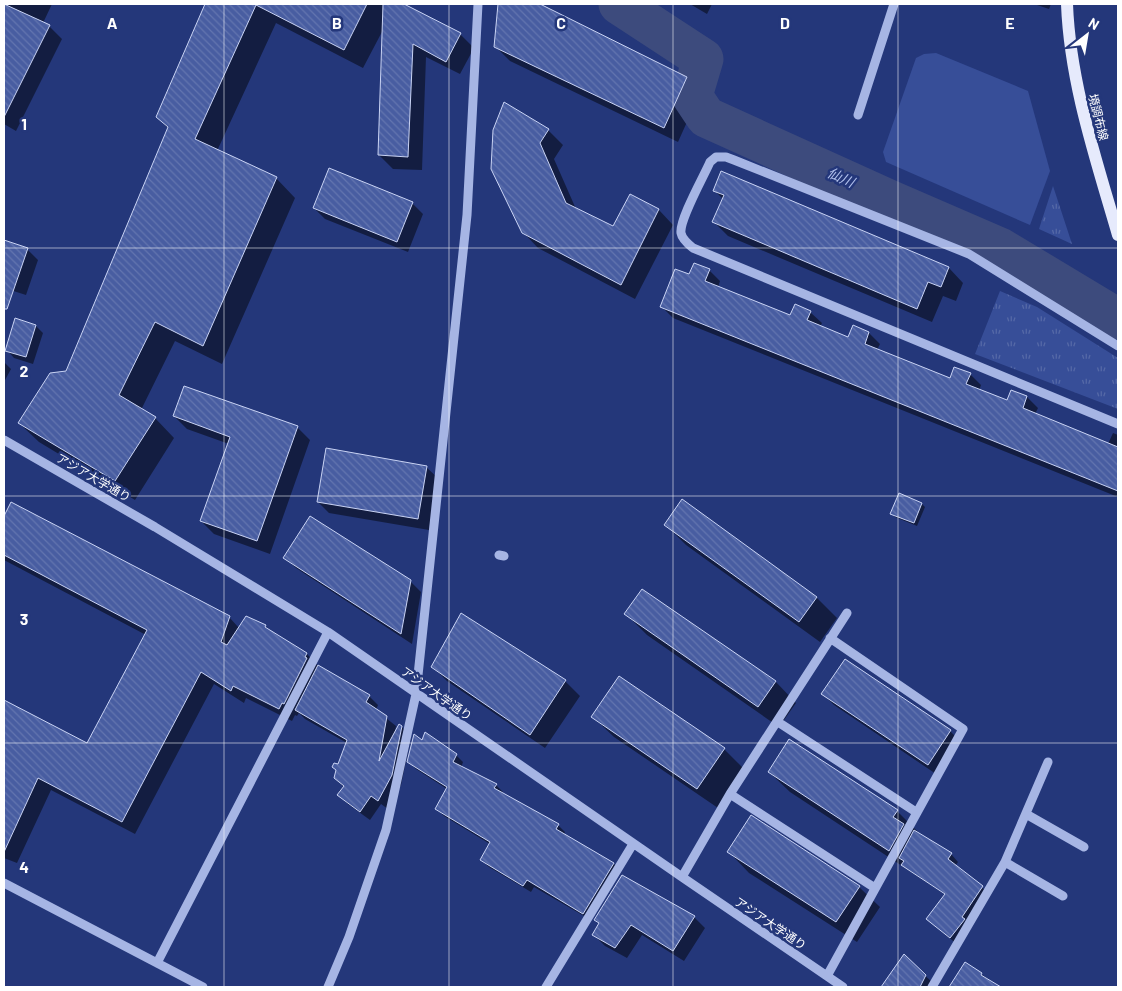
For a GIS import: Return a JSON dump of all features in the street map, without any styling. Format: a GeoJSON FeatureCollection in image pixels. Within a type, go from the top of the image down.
{"type":"FeatureCollection","features":[{"type":"Feature","properties":{"kind":"main road","name":"境調布線"},"geometry":{"type":"LineString","coordinates":[[1067,4],[1070,44],[1082,108],[1118,235]]}},
{"type":"Feature","properties":{"kind":"street"},"geometry":{"type":"LineString","coordinates":[[328,987],[349,937],[386,830],[416,694],[467,215],[478,4]]}},
{"type":"Feature","properties":{"kind":"street"},"geometry":{"type":"LineString","coordinates":[[858,115],[894,4]]}},
{"type":"Feature","properties":{"kind":"street"},"geometry":{"type":"LineString","coordinates":[[1118,346],[969,254],[734,160],[716,157],[710,162],[684,219],[681,232],[685,242],[693,248],[1118,424]]}},
{"type":"Feature","properties":{"kind":"street","name":"アジア大学通り"},"geometry":{"type":"LineString","coordinates":[[4,440],[155,527],[328,632],[682,878],[843,987]]}},
{"type":"Feature","properties":{"kind":"street"},"geometry":{"type":"LineString","coordinates":[[682,878],[730,794],[847,613]]}},
{"type":"Feature","properties":{"kind":"street"},"geometry":{"type":"LineString","coordinates":[[158,963],[328,632]]}},
{"type":"Feature","properties":{"kind":"street"},"geometry":{"type":"LineString","coordinates":[[827,976],[963,729],[830,638]]}},
{"type":"Feature","properties":{"kind":"street"},"geometry":{"type":"LineString","coordinates":[[778,722],[916,812]]}},
{"type":"Feature","properties":{"kind":"street"},"geometry":{"type":"LineString","coordinates":[[932,987],[1005,862],[1048,762]]}},
{"type":"Feature","properties":{"kind":"street"},"geometry":{"type":"LineString","coordinates":[[730,794],[875,888]]}},
{"type":"Feature","properties":{"kind":"street"},"geometry":{"type":"LineString","coordinates":[[1026,814],[1084,847]]}},
{"type":"Feature","properties":{"kind":"street"},"geometry":{"type":"LineString","coordinates":[[546,987],[633,844]]}},
{"type":"Feature","properties":{"kind":"street"},"geometry":{"type":"LineString","coordinates":[[1005,862],[1063,896]]}},
{"type":"Feature","properties":{"kind":"street"},"geometry":{"type":"LineString","coordinates":[[4,883],[203,987]]}},
{"type":"Feature","properties":{"kind":"green space"},"geometry":{"type":"Polygon","coordinates":[[[936,53],[1028,91],[1050,171],[1030,225],[886,162],[883,152],[916,58],[924,54],[936,53]]]}},
{"type":"Feature","properties":{"kind":"green space"},"geometry":{"type":"Polygon","coordinates":[[[1053,186],[1072,244],[1039,229],[1053,186]]]}},
{"type":"Feature","properties":{"kind":"green space"},"geometry":{"type":"Polygon","coordinates":[[[1000,291],[1037,307],[1118,358],[1118,409],[975,354],[1000,291]]]}},
{"type":"Feature","properties":{"kind":"building"},"geometry":{"type":"Polygon","coordinates":[[[4,4],[50,25],[4,117],[4,4]]]}},
{"type":"Feature","properties":{"kind":"building"},"geometry":{"type":"Polygon","coordinates":[[[205,4],[367,4],[344,50],[256,5],[195,139],[277,177],[203,346],[155,322],[119,395],[156,417],[115,481],[18,423],[50,373],[66,371],[168,127],[156,117],[205,4]]]}},
{"type":"Feature","properties":{"kind":"building"},"geometry":{"type":"Polygon","coordinates":[[[383,4],[404,4],[461,33],[446,62],[413,44],[408,157],[378,155],[383,4]]]}},
{"type":"Feature","properties":{"kind":"building"},"geometry":{"type":"Polygon","coordinates":[[[498,4],[540,4],[687,77],[664,128],[494,47],[498,4]]]}},
{"type":"Feature","properties":{"kind":"building"},"geometry":{"type":"Polygon","coordinates":[[[504,102],[549,129],[540,143],[566,203],[613,226],[630,194],[659,209],[621,285],[522,233],[491,169],[493,130],[504,102]]]}},
{"type":"Feature","properties":{"kind":"building"},"geometry":{"type":"Polygon","coordinates":[[[329,168],[413,202],[397,242],[313,208],[329,168]]]}},
{"type":"Feature","properties":{"kind":"building"},"geometry":{"type":"Polygon","coordinates":[[[721,171],[949,267],[941,287],[928,282],[917,309],[712,222],[724,195],[713,191],[721,171]]]}},
{"type":"Feature","properties":{"kind":"building"},"geometry":{"type":"Polygon","coordinates":[[[4,240],[28,248],[7,309],[4,309],[4,240]]]}},
{"type":"Feature","properties":{"kind":"building"},"geometry":{"type":"Polygon","coordinates":[[[694,263],[710,269],[705,281],[790,315],[795,304],[811,311],[807,320],[848,337],[853,325],[869,332],[865,344],[950,378],[954,367],[971,373],[966,384],[1007,400],[1011,390],[1027,396],[1023,408],[1118,447],[1118,491],[660,307],[675,269],[689,274],[694,263]]]}},
{"type":"Feature","properties":{"kind":"building"},"geometry":{"type":"Polygon","coordinates":[[[15,318],[36,325],[26,357],[5,351],[15,318]]]}},
{"type":"Feature","properties":{"kind":"building"},"geometry":{"type":"Polygon","coordinates":[[[184,386],[298,426],[257,541],[200,521],[230,437],[173,416],[184,386]]]}},
{"type":"Feature","properties":{"kind":"building"},"geometry":{"type":"Polygon","coordinates":[[[326,448],[427,466],[418,519],[317,502],[326,448]]]}},
{"type":"Feature","properties":{"kind":"building"},"geometry":{"type":"Polygon","coordinates":[[[899,493],[922,503],[914,523],[890,514],[899,493]]]}},
{"type":"Feature","properties":{"kind":"building"},"geometry":{"type":"Polygon","coordinates":[[[682,499],[817,597],[799,622],[664,525],[682,499]]]}},
{"type":"Feature","properties":{"kind":"building"},"geometry":{"type":"Polygon","coordinates":[[[11,502],[230,616],[221,642],[227,645],[246,616],[266,625],[265,627],[307,653],[305,657],[307,658],[284,704],[282,703],[279,709],[233,686],[231,691],[201,672],[122,822],[38,778],[4,852],[4,700],[87,743],[147,630],[4,555],[4,516],[11,502]]]}},
{"type":"Feature","properties":{"kind":"building"},"geometry":{"type":"Polygon","coordinates":[[[310,516],[411,580],[401,634],[283,558],[310,516]]]}},
{"type":"Feature","properties":{"kind":"building"},"geometry":{"type":"Polygon","coordinates":[[[642,589],[776,681],[758,707],[624,614],[642,589]]]}},
{"type":"Feature","properties":{"kind":"building"},"geometry":{"type":"Polygon","coordinates":[[[461,613],[566,680],[530,735],[431,667],[461,613]]]}},
{"type":"Feature","properties":{"kind":"building"},"geometry":{"type":"Polygon","coordinates":[[[845,659],[951,730],[928,765],[821,694],[845,659]]]}},
{"type":"Feature","properties":{"kind":"building"},"geometry":{"type":"Polygon","coordinates":[[[318,665],[370,695],[366,702],[387,716],[379,761],[399,724],[402,726],[392,775],[378,801],[371,796],[360,812],[337,795],[344,786],[334,778],[336,770],[332,767],[334,763],[338,764],[347,740],[295,710],[318,665]]]}},
{"type":"Feature","properties":{"kind":"building"},"geometry":{"type":"Polygon","coordinates":[[[619,676],[725,748],[697,789],[591,717],[619,676]]]}},
{"type":"Feature","properties":{"kind":"building"},"geometry":{"type":"Polygon","coordinates":[[[425,732],[457,754],[453,762],[497,784],[494,788],[559,824],[556,829],[614,863],[583,914],[527,880],[523,886],[480,860],[490,842],[435,809],[447,787],[407,762],[414,734],[422,740],[425,732]]]}},
{"type":"Feature","properties":{"kind":"building"},"geometry":{"type":"Polygon","coordinates":[[[789,739],[898,810],[893,817],[904,824],[889,851],[768,772],[789,739]]]}},
{"type":"Feature","properties":{"kind":"building"},"geometry":{"type":"Polygon","coordinates":[[[751,815],[860,886],[836,922],[727,852],[751,815]]]}},
{"type":"Feature","properties":{"kind":"building"},"geometry":{"type":"Polygon","coordinates":[[[914,830],[952,853],[948,859],[983,886],[962,917],[965,919],[950,938],[926,919],[945,894],[901,865],[904,861],[899,858],[914,830]]]}},
{"type":"Feature","properties":{"kind":"building"},"geometry":{"type":"Polygon","coordinates":[[[622,875],[695,916],[673,951],[631,925],[615,948],[592,935],[599,923],[594,920],[622,875]]]}},
{"type":"Feature","properties":{"kind":"building"},"geometry":{"type":"Polygon","coordinates":[[[904,954],[926,975],[920,987],[881,987],[904,954]]]}},
{"type":"Feature","properties":{"kind":"building"},"geometry":{"type":"Polygon","coordinates":[[[965,962],[982,973],[981,975],[1001,987],[949,987],[965,962]]]}},
{"type":"Feature","properties":{"kind":"waterway","name":"仙川"},"geometry":{"type":"LineString","coordinates":[[619,4],[703,59],[692,96],[706,117],[1000,248],[1118,319]]}}]}
